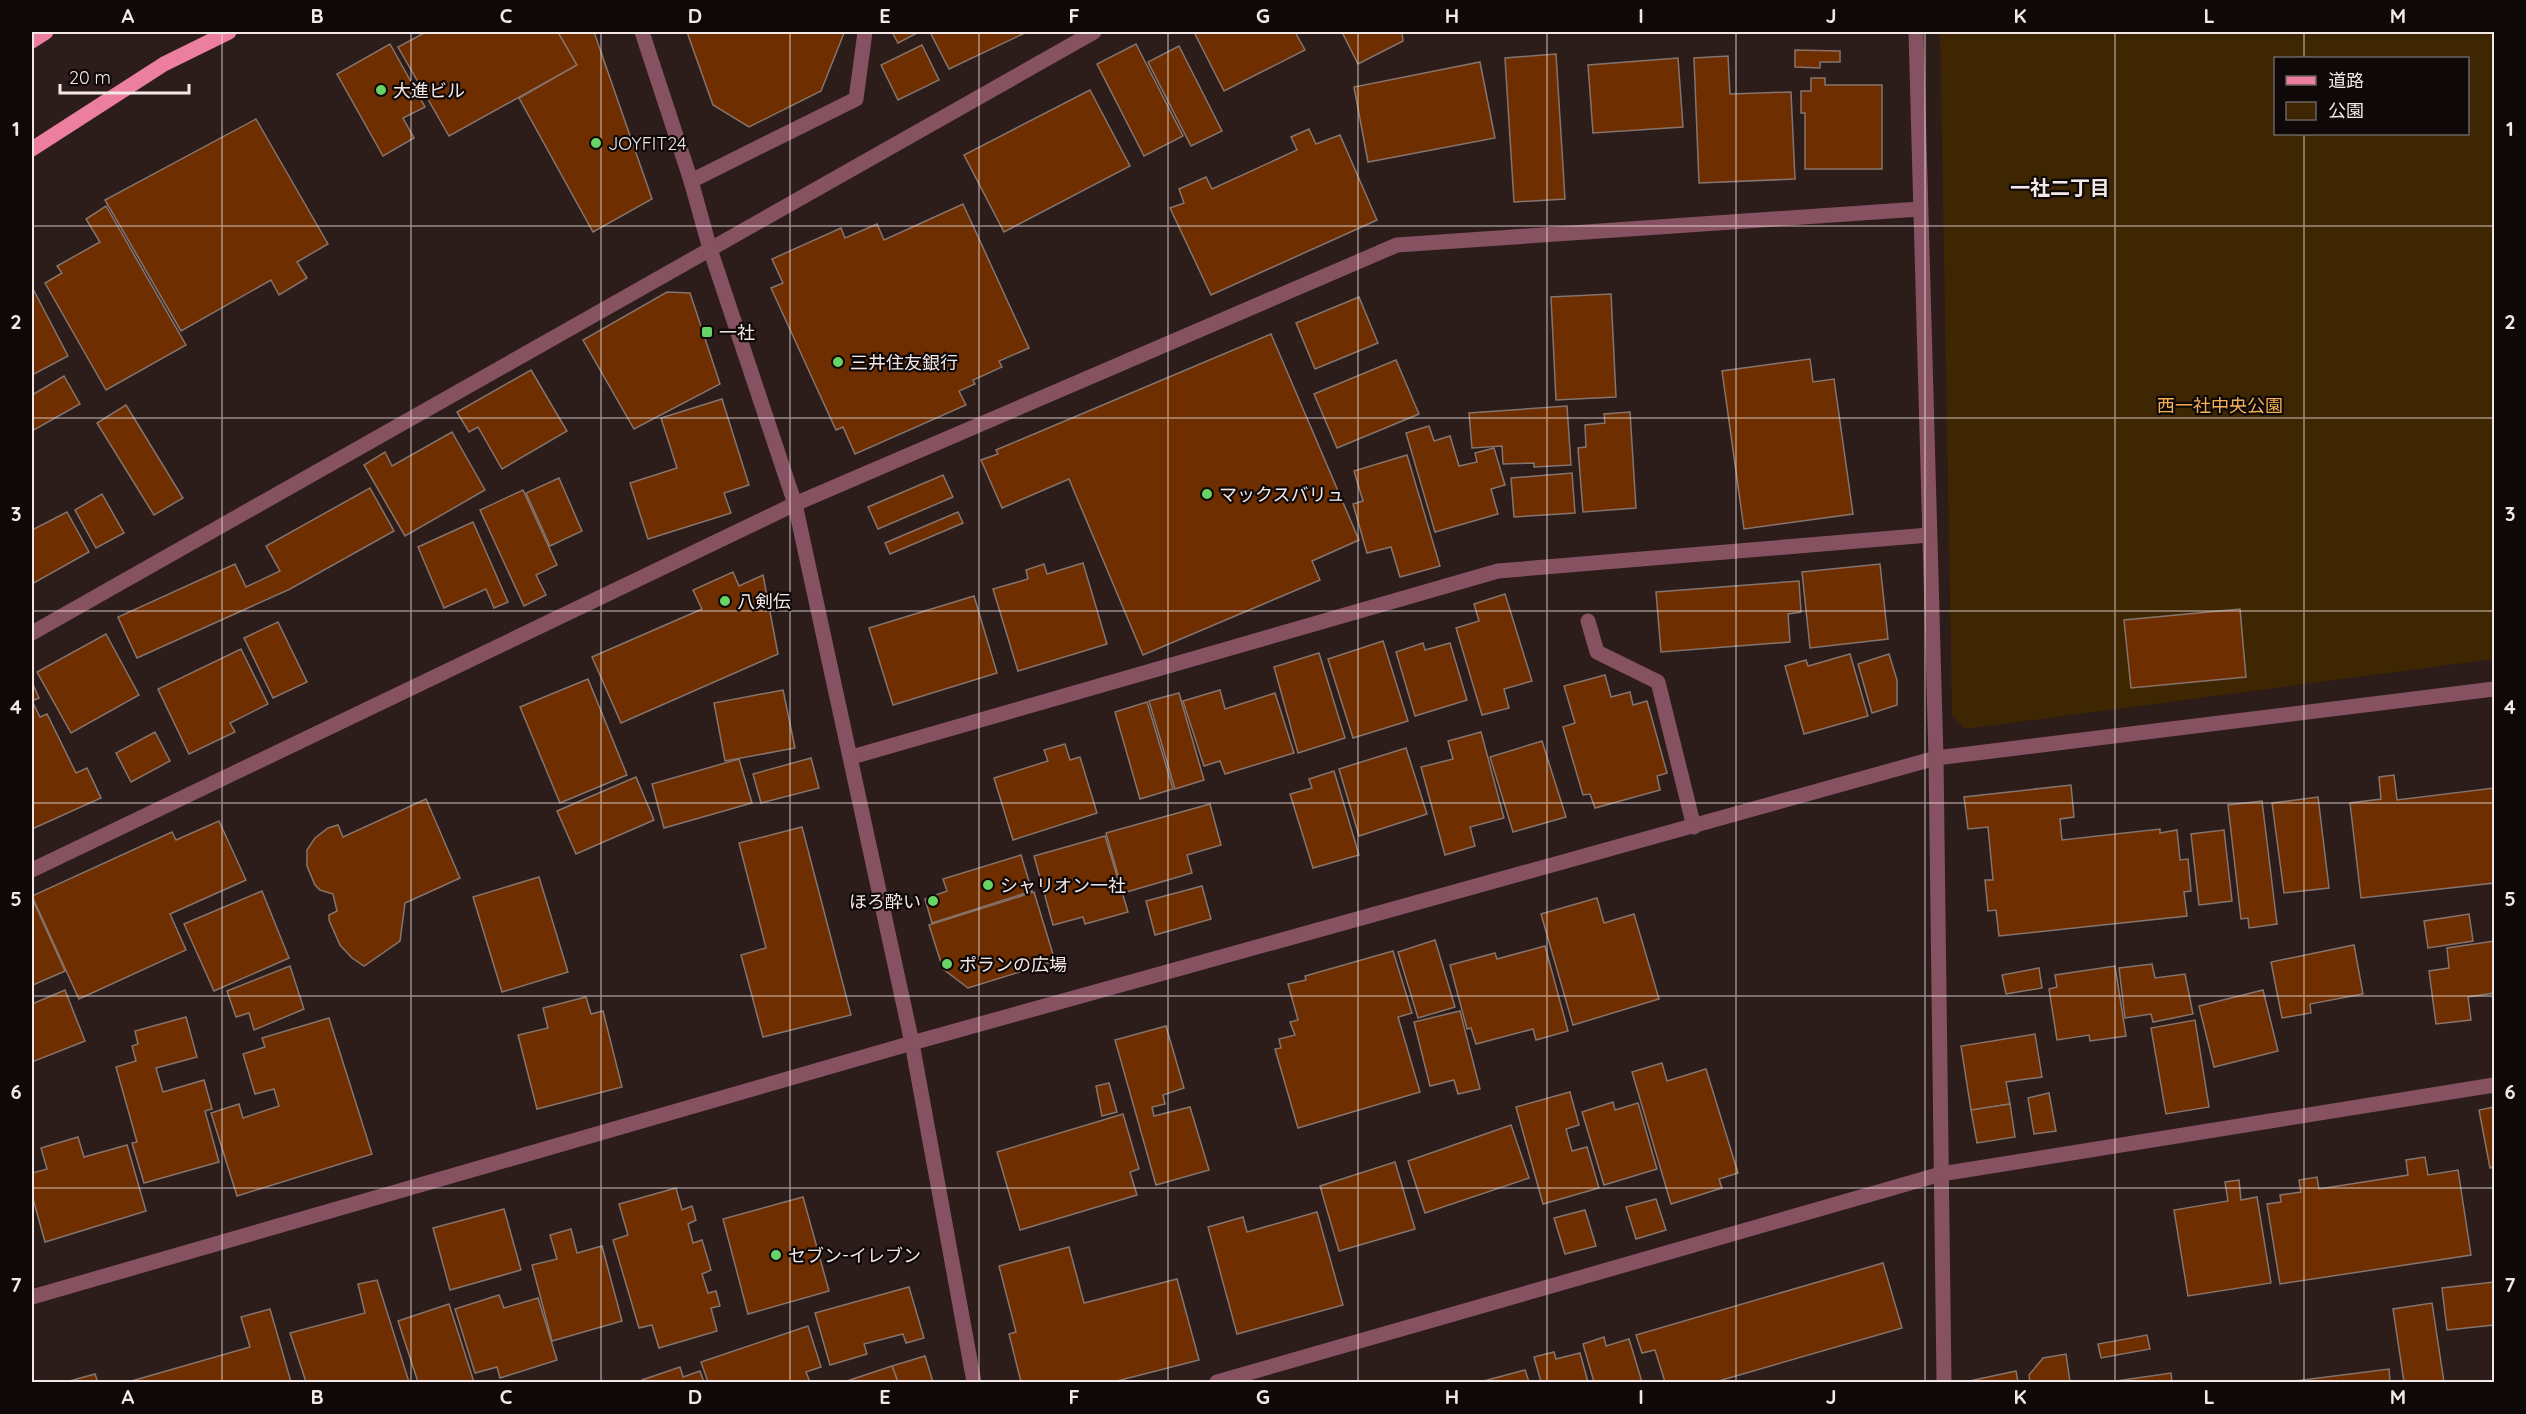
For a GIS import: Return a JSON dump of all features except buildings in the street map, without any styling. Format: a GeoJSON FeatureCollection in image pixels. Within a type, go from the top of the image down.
{"type":"FeatureCollection","features":[{"type":"Feature","properties":{"kind":"main road"},"geometry":{"type":"LineString","coordinates":[[32,41],[46,32]]}},
{"type":"Feature","properties":{"kind":"main road"},"geometry":{"type":"LineString","coordinates":[[32,149],[164,64],[229,32]]}},
{"type":"Feature","properties":{"kind":"street"},"geometry":{"type":"LineString","coordinates":[[642,32],[691,181],[710,249],[795,504],[852,757],[912,1043],[974,1383]]}},
{"type":"Feature","properties":{"kind":"street"},"geometry":{"type":"LineString","coordinates":[[691,181],[856,99],[865,32]]}},
{"type":"Feature","properties":{"kind":"street"},"geometry":{"type":"LineString","coordinates":[[32,633],[1094,32]]}},
{"type":"Feature","properties":{"kind":"street"},"geometry":{"type":"LineString","coordinates":[[1916,32],[1936,758],[1944,1383]]}},
{"type":"Feature","properties":{"kind":"street"},"geometry":{"type":"LineString","coordinates":[[32,870],[795,504],[1397,245],[1920,208]]}},
{"type":"Feature","properties":{"kind":"street"},"geometry":{"type":"LineString","coordinates":[[852,757],[1498,571],[1929,535]]}},
{"type":"Feature","properties":{"kind":"street"},"geometry":{"type":"LineString","coordinates":[[1588,621],[1597,652],[1659,682],[1694,827]]}},
{"type":"Feature","properties":{"kind":"street"},"geometry":{"type":"LineString","coordinates":[[32,1297],[912,1043],[1936,758],[2494,689]]}},
{"type":"Feature","properties":{"kind":"street"},"geometry":{"type":"LineString","coordinates":[[1217,1383],[1941,1174],[2494,1085]]}},
{"type":"Feature","properties":{"kind":"green space","name":"西一社中央公園"},"geometry":{"type":"Polygon","coordinates":[[[1940,32],[2494,32],[2494,659],[1965,729],[1952,715],[1940,32]]]}},
{"type":"Feature","properties":{"kind":"place","name":"大進ビル"},"geometry":{"type":"Point","coordinates":[381,90]}},
{"type":"Feature","properties":{"kind":"place","name":"JOYFIT24"},"geometry":{"type":"Point","coordinates":[596,143]}},
{"type":"Feature","properties":{"kind":"place","name":"一社"},"geometry":{"type":"Point","coordinates":[707,332]}},
{"type":"Feature","properties":{"kind":"place","name":"三井住友銀行"},"geometry":{"type":"Point","coordinates":[838,362]}},
{"type":"Feature","properties":{"kind":"place","name":"マックスバリュ"},"geometry":{"type":"Point","coordinates":[1207,494]}},
{"type":"Feature","properties":{"kind":"place","name":"八剣伝"},"geometry":{"type":"Point","coordinates":[725,601]}},
{"type":"Feature","properties":{"kind":"place","name":"シャリオン一社"},"geometry":{"type":"Point","coordinates":[988,885]}},
{"type":"Feature","properties":{"kind":"place","name":"ほろ酔い"},"geometry":{"type":"Point","coordinates":[933,901]}},
{"type":"Feature","properties":{"kind":"place","name":"ポランの広場"},"geometry":{"type":"Point","coordinates":[947,964]}},
{"type":"Feature","properties":{"kind":"place","name":"セブン-イレブン"},"geometry":{"type":"Point","coordinates":[776,1255]}},
{"type":"Feature","properties":{"kind":"district","name":"一社二丁目"},"geometry":{"type":"Point","coordinates":[2060,187]}}]}
